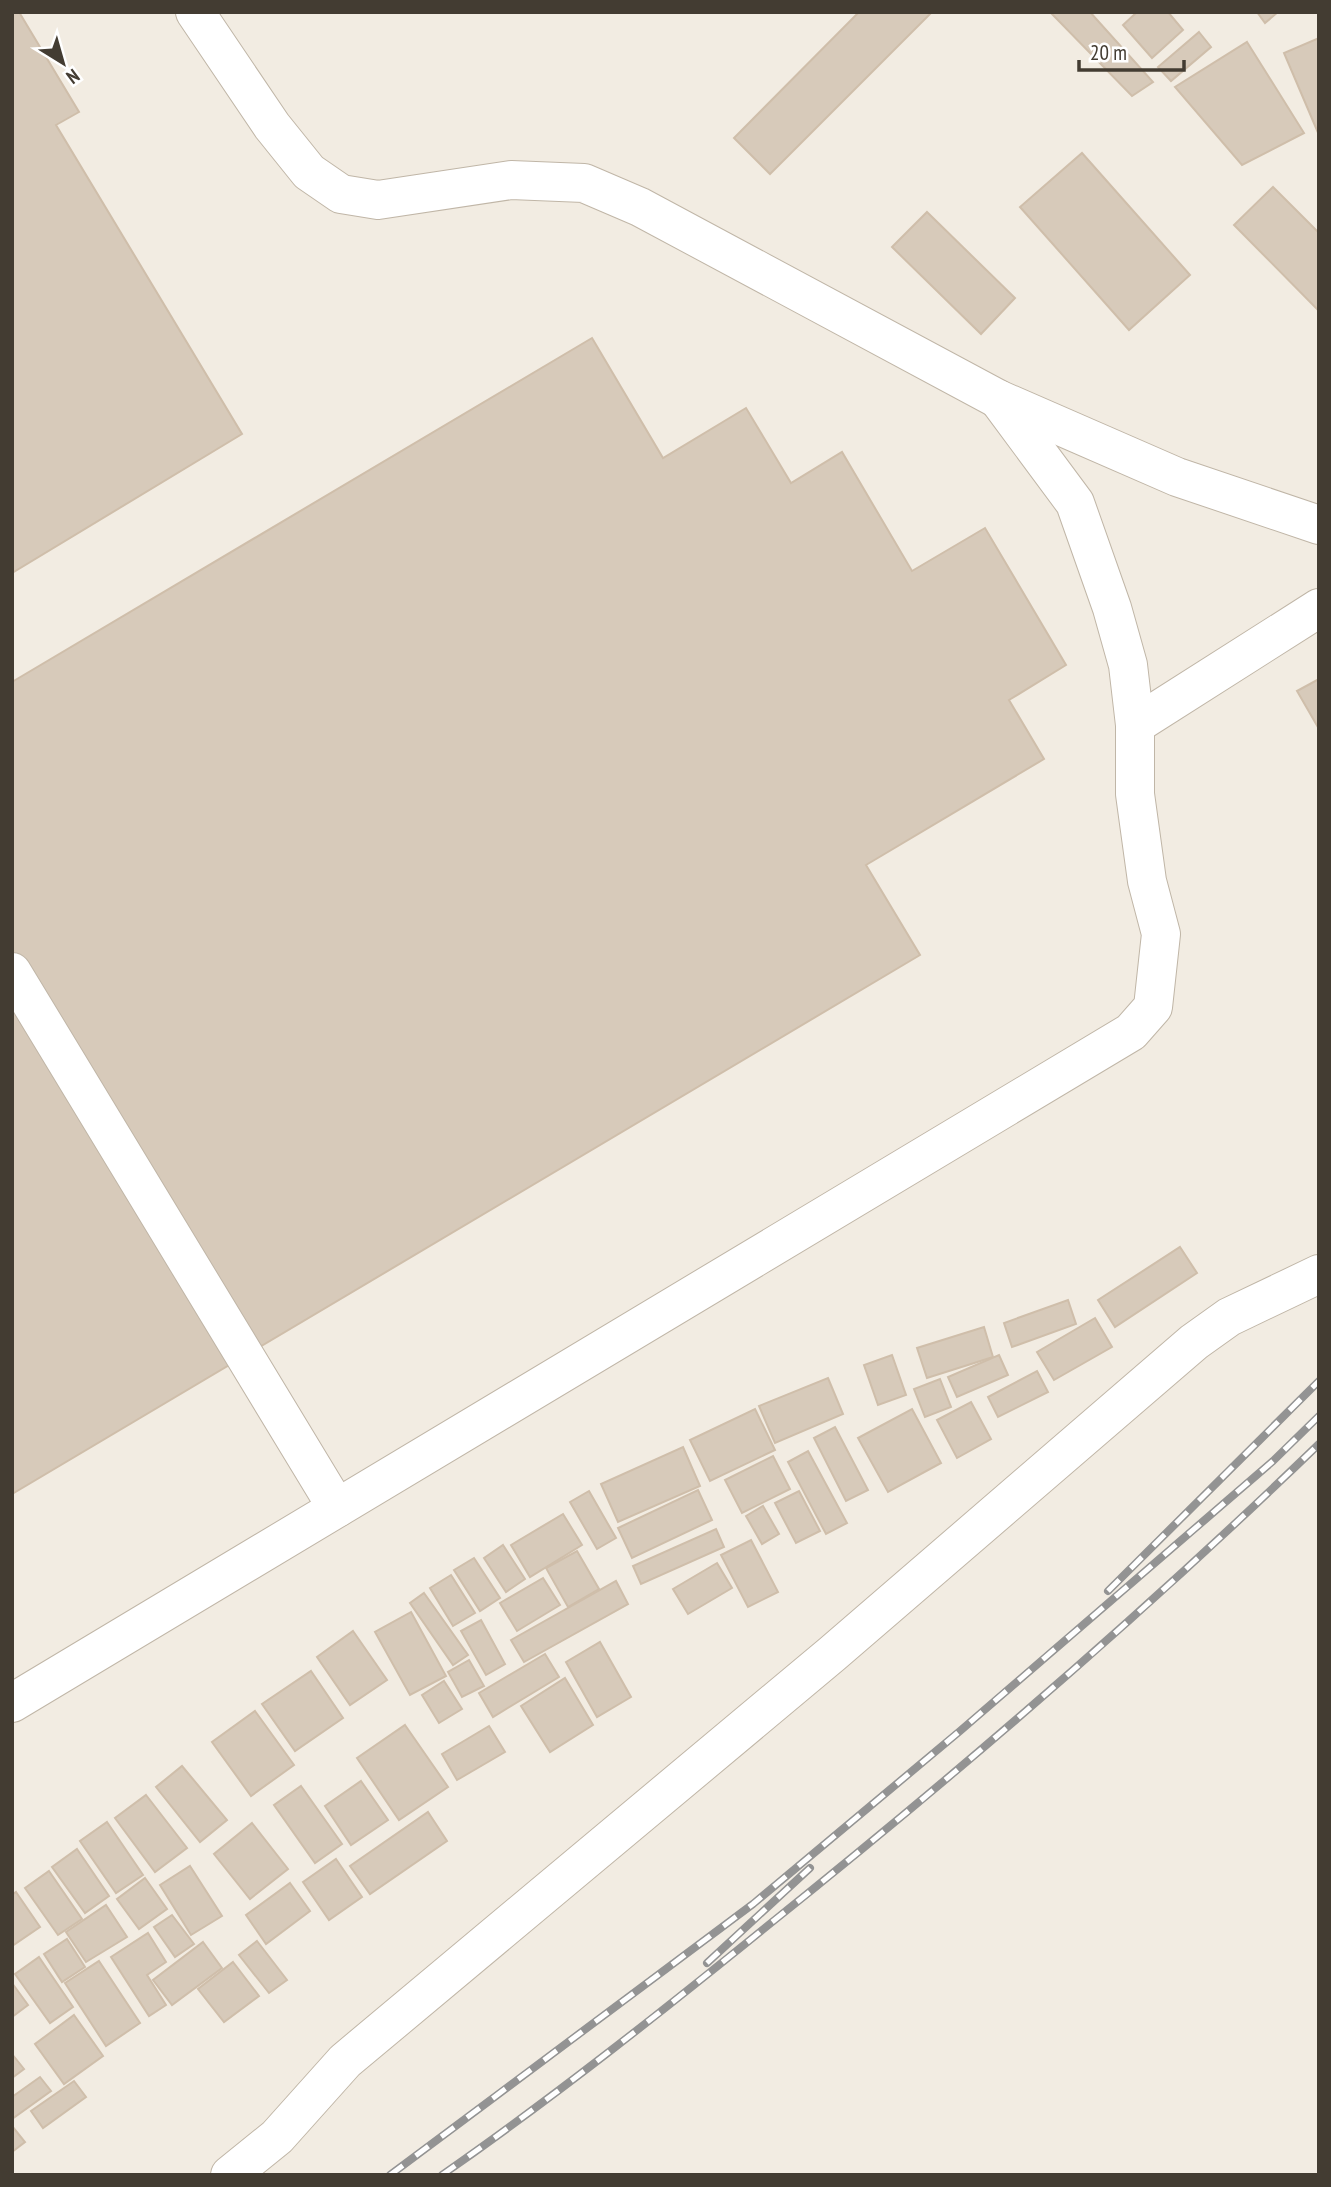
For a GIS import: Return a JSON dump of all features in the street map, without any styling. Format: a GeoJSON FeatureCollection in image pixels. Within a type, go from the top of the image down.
{"type":"FeatureCollection","features":[{"type":"Feature","properties":{"kind":"street"},"geometry":{"type":"LineString","coordinates":[[195,12],[272,126],[309,172],[341,194],[378,200],[511,180],[584,183],[640,206],[998,399],[1177,477],[1319,526]]}},
{"type":"Feature","properties":{"kind":"street"},"geometry":{"type":"LineString","coordinates":[[12,1703],[1131,1032],[1153,1007],[1161,934],[1147,881],[1135,794],[1135,725],[1128,666],[1112,608],[1075,503],[998,399]]}},
{"type":"Feature","properties":{"kind":"street"},"geometry":{"type":"LineString","coordinates":[[1135,725],[1319,608]]}},
{"type":"Feature","properties":{"kind":"street"},"geometry":{"type":"LineString","coordinates":[[12,972],[337,1508]]}},
{"type":"Feature","properties":{"kind":"street"},"geometry":{"type":"LineString","coordinates":[[230,2175],[277,2137],[345,2061],[832,1654],[1194,1342],[1228,1317],[1319,1273]]}},
{"type":"Feature","properties":{"kind":"building"},"geometry":{"type":"Polygon","coordinates":[[[12,12],[19,12],[79,112],[56,125],[242,434],[12,573],[12,12]]]}},
{"type":"Feature","properties":{"kind":"building"},"geometry":{"type":"Polygon","coordinates":[[[859,12],[932,12],[770,174],[734,138],[859,12]]]}},
{"type":"Feature","properties":{"kind":"building"},"geometry":{"type":"Polygon","coordinates":[[[1050,12],[1090,12],[1153,82],[1132,96],[1050,12]]]}},
{"type":"Feature","properties":{"kind":"building"},"geometry":{"type":"Polygon","coordinates":[[[1137,12],[1168,12],[1183,30],[1152,58],[1123,25],[1137,12]]]}},
{"type":"Feature","properties":{"kind":"building"},"geometry":{"type":"Polygon","coordinates":[[[1257,12],[1278,12],[1265,23],[1257,12]]]}},
{"type":"Feature","properties":{"kind":"building"},"geometry":{"type":"Polygon","coordinates":[[[1199,32],[1211,47],[1171,81],[1158,67],[1199,32]]]}},
{"type":"Feature","properties":{"kind":"building"},"geometry":{"type":"Polygon","coordinates":[[[1319,38],[1319,135],[1284,53],[1319,38]]]}},
{"type":"Feature","properties":{"kind":"building"},"geometry":{"type":"Polygon","coordinates":[[[1247,42],[1304,133],[1242,165],[1175,87],[1247,42]]]}},
{"type":"Feature","properties":{"kind":"building"},"geometry":{"type":"Polygon","coordinates":[[[1082,153],[1190,275],[1129,330],[1020,207],[1082,153]]]}},
{"type":"Feature","properties":{"kind":"building"},"geometry":{"type":"Polygon","coordinates":[[[1273,187],[1319,233],[1319,311],[1234,225],[1273,187]]]}},
{"type":"Feature","properties":{"kind":"building"},"geometry":{"type":"Polygon","coordinates":[[[927,212],[1015,298],[981,334],[892,247],[927,212]]]}},
{"type":"Feature","properties":{"kind":"building"},"geometry":{"type":"Polygon","coordinates":[[[592,338],[663,458],[746,408],[791,483],[842,452],[912,571],[985,528],[1066,665],[1009,700],[1044,759],[866,865],[920,955],[12,1494],[12,682],[592,338]]]}},
{"type":"Feature","properties":{"kind":"building"},"geometry":{"type":"Polygon","coordinates":[[[1319,679],[1319,729],[1297,691],[1319,679]]]}},
{"type":"Feature","properties":{"kind":"building"},"geometry":{"type":"Polygon","coordinates":[[[1180,1247],[1197,1273],[1115,1327],[1098,1300],[1180,1247]]]}},
{"type":"Feature","properties":{"kind":"building"},"geometry":{"type":"Polygon","coordinates":[[[1068,1300],[1076,1324],[1012,1347],[1004,1323],[1068,1300]]]}},
{"type":"Feature","properties":{"kind":"building"},"geometry":{"type":"Polygon","coordinates":[[[1095,1318],[1112,1347],[1054,1380],[1037,1352],[1095,1318]]]}},
{"type":"Feature","properties":{"kind":"building"},"geometry":{"type":"Polygon","coordinates":[[[984,1327],[993,1357],[927,1378],[917,1348],[984,1327]]]}},
{"type":"Feature","properties":{"kind":"building"},"geometry":{"type":"Polygon","coordinates":[[[892,1355],[906,1395],[878,1405],[864,1365],[892,1355]]]}},
{"type":"Feature","properties":{"kind":"building"},"geometry":{"type":"Polygon","coordinates":[[[999,1355],[1008,1375],[957,1397],[948,1377],[999,1355]]]}},
{"type":"Feature","properties":{"kind":"building"},"geometry":{"type":"Polygon","coordinates":[[[1037,1371],[1048,1392],[998,1417],[988,1397],[1037,1371]]]}},
{"type":"Feature","properties":{"kind":"building"},"geometry":{"type":"Polygon","coordinates":[[[828,1378],[843,1414],[775,1443],[759,1406],[828,1378]]]}},
{"type":"Feature","properties":{"kind":"building"},"geometry":{"type":"Polygon","coordinates":[[[940,1379],[951,1407],[925,1417],[914,1389],[940,1379]]]}},
{"type":"Feature","properties":{"kind":"building"},"geometry":{"type":"Polygon","coordinates":[[[971,1402],[991,1439],[957,1458],[937,1420],[971,1402]]]}},
{"type":"Feature","properties":{"kind":"building"},"geometry":{"type":"Polygon","coordinates":[[[755,1409],[775,1450],[710,1481],[690,1440],[755,1409]]]}},
{"type":"Feature","properties":{"kind":"building"},"geometry":{"type":"Polygon","coordinates":[[[912,1409],[941,1463],[888,1492],[858,1438],[912,1409]]]}},
{"type":"Feature","properties":{"kind":"building"},"geometry":{"type":"Polygon","coordinates":[[[835,1427],[868,1490],[846,1501],[814,1438],[835,1427]]]}},
{"type":"Feature","properties":{"kind":"building"},"geometry":{"type":"Polygon","coordinates":[[[683,1447],[700,1486],[618,1522],[601,1484],[683,1447]]]}},
{"type":"Feature","properties":{"kind":"building"},"geometry":{"type":"Polygon","coordinates":[[[808,1451],[847,1523],[826,1534],[788,1462],[808,1451]]]}},
{"type":"Feature","properties":{"kind":"building"},"geometry":{"type":"Polygon","coordinates":[[[773,1456],[790,1489],[742,1513],[725,1480],[773,1456]]]}},
{"type":"Feature","properties":{"kind":"building"},"geometry":{"type":"Polygon","coordinates":[[[698,1490],[712,1520],[632,1558],[618,1528],[698,1490]]]}},
{"type":"Feature","properties":{"kind":"building"},"geometry":{"type":"Polygon","coordinates":[[[589,1491],[616,1538],[597,1549],[570,1502],[589,1491]]]}},
{"type":"Feature","properties":{"kind":"building"},"geometry":{"type":"Polygon","coordinates":[[[799,1491],[820,1531],[796,1543],[775,1503],[799,1491]]]}},
{"type":"Feature","properties":{"kind":"building"},"geometry":{"type":"Polygon","coordinates":[[[763,1506],[779,1534],[762,1544],[746,1516],[763,1506]]]}},
{"type":"Feature","properties":{"kind":"building"},"geometry":{"type":"Polygon","coordinates":[[[563,1514],[582,1545],[530,1577],[511,1545],[563,1514]]]}},
{"type":"Feature","properties":{"kind":"building"},"geometry":{"type":"Polygon","coordinates":[[[716,1529],[724,1547],[641,1584],[633,1566],[716,1529]]]}},
{"type":"Feature","properties":{"kind":"building"},"geometry":{"type":"Polygon","coordinates":[[[751,1540],[778,1592],[748,1607],[721,1555],[751,1540]]]}},
{"type":"Feature","properties":{"kind":"building"},"geometry":{"type":"Polygon","coordinates":[[[503,1545],[525,1579],[506,1592],[484,1558],[503,1545]]]}},
{"type":"Feature","properties":{"kind":"building"},"geometry":{"type":"Polygon","coordinates":[[[577,1551],[599,1589],[568,1607],[546,1568],[577,1551]]]}},
{"type":"Feature","properties":{"kind":"building"},"geometry":{"type":"Polygon","coordinates":[[[474,1558],[500,1598],[480,1611],[454,1570],[474,1558]]]}},
{"type":"Feature","properties":{"kind":"building"},"geometry":{"type":"Polygon","coordinates":[[[717,1563],[732,1588],[688,1614],[673,1589],[717,1563]]]}},
{"type":"Feature","properties":{"kind":"building"},"geometry":{"type":"Polygon","coordinates":[[[451,1575],[475,1613],[453,1626],[430,1588],[451,1575]]]}},
{"type":"Feature","properties":{"kind":"building"},"geometry":{"type":"Polygon","coordinates":[[[543,1578],[560,1605],[517,1631],[500,1603],[543,1578]]]}},
{"type":"Feature","properties":{"kind":"building"},"geometry":{"type":"Polygon","coordinates":[[[616,1581],[628,1604],[524,1662],[511,1640],[616,1581]]]}},
{"type":"Feature","properties":{"kind":"building"},"geometry":{"type":"Polygon","coordinates":[[[424,1593],[468,1655],[453,1665],[410,1603],[424,1593]]]}},
{"type":"Feature","properties":{"kind":"building"},"geometry":{"type":"Polygon","coordinates":[[[411,1612],[446,1676],[410,1695],[375,1632],[411,1612]]]}},
{"type":"Feature","properties":{"kind":"building"},"geometry":{"type":"Polygon","coordinates":[[[481,1620],[505,1664],[486,1675],[461,1631],[481,1620]]]}},
{"type":"Feature","properties":{"kind":"building"},"geometry":{"type":"Polygon","coordinates":[[[353,1631],[387,1680],[350,1705],[317,1657],[353,1631]]]}},
{"type":"Feature","properties":{"kind":"building"},"geometry":{"type":"Polygon","coordinates":[[[600,1642],[631,1697],[597,1717],[566,1662],[600,1642]]]}},
{"type":"Feature","properties":{"kind":"building"},"geometry":{"type":"Polygon","coordinates":[[[545,1654],[559,1677],[493,1717],[479,1693],[545,1654]]]}},
{"type":"Feature","properties":{"kind":"building"},"geometry":{"type":"Polygon","coordinates":[[[469,1660],[484,1686],[462,1697],[448,1672],[469,1660]]]}},
{"type":"Feature","properties":{"kind":"building"},"geometry":{"type":"Polygon","coordinates":[[[311,1671],[343,1718],[295,1751],[262,1704],[311,1671]]]}},
{"type":"Feature","properties":{"kind":"building"},"geometry":{"type":"Polygon","coordinates":[[[565,1678],[593,1725],[550,1752],[521,1706],[565,1678]]]}},
{"type":"Feature","properties":{"kind":"building"},"geometry":{"type":"Polygon","coordinates":[[[444,1681],[462,1709],[439,1723],[422,1695],[444,1681]]]}},
{"type":"Feature","properties":{"kind":"building"},"geometry":{"type":"Polygon","coordinates":[[[255,1711],[294,1765],[251,1796],[212,1742],[255,1711]]]}},
{"type":"Feature","properties":{"kind":"building"},"geometry":{"type":"Polygon","coordinates":[[[405,1725],[448,1787],[399,1820],[357,1758],[405,1725]]]}},
{"type":"Feature","properties":{"kind":"building"},"geometry":{"type":"Polygon","coordinates":[[[489,1726],[505,1752],[457,1780],[442,1754],[489,1726]]]}},
{"type":"Feature","properties":{"kind":"building"},"geometry":{"type":"Polygon","coordinates":[[[182,1766],[227,1820],[200,1842],[156,1787],[182,1766]]]}},
{"type":"Feature","properties":{"kind":"building"},"geometry":{"type":"Polygon","coordinates":[[[361,1781],[388,1820],[351,1845],[325,1806],[361,1781]]]}},
{"type":"Feature","properties":{"kind":"building"},"geometry":{"type":"Polygon","coordinates":[[[301,1786],[342,1844],[315,1863],[274,1805],[301,1786]]]}},
{"type":"Feature","properties":{"kind":"building"},"geometry":{"type":"Polygon","coordinates":[[[146,1795],[187,1848],[155,1872],[115,1818],[146,1795]]]}},
{"type":"Feature","properties":{"kind":"building"},"geometry":{"type":"Polygon","coordinates":[[[428,1812],[447,1841],[370,1894],[350,1866],[428,1812]]]}},
{"type":"Feature","properties":{"kind":"building"},"geometry":{"type":"Polygon","coordinates":[[[107,1822],[143,1875],[116,1893],[80,1841],[107,1822]]]}},
{"type":"Feature","properties":{"kind":"building"},"geometry":{"type":"Polygon","coordinates":[[[252,1823],[288,1869],[250,1899],[214,1854],[252,1823]]]}},
{"type":"Feature","properties":{"kind":"building"},"geometry":{"type":"Polygon","coordinates":[[[77,1849],[109,1896],[85,1913],[52,1867],[77,1849]]]}},
{"type":"Feature","properties":{"kind":"building"},"geometry":{"type":"Polygon","coordinates":[[[336,1859],[362,1897],[329,1920],[303,1882],[336,1859]]]}},
{"type":"Feature","properties":{"kind":"building"},"geometry":{"type":"Polygon","coordinates":[[[190,1866],[222,1916],[191,1935],[160,1885],[190,1866]]]}},
{"type":"Feature","properties":{"kind":"building"},"geometry":{"type":"Polygon","coordinates":[[[49,1871],[82,1919],[58,1935],[25,1888],[49,1871]]]}},
{"type":"Feature","properties":{"kind":"building"},"geometry":{"type":"Polygon","coordinates":[[[145,1878],[167,1909],[139,1929],[117,1899],[145,1878]]]}},
{"type":"Feature","properties":{"kind":"building"},"geometry":{"type":"Polygon","coordinates":[[[290,1883],[310,1911],[266,1944],[246,1915],[290,1883]]]}},
{"type":"Feature","properties":{"kind":"building"},"geometry":{"type":"Polygon","coordinates":[[[16,1892],[40,1927],[12,1946],[12,1895],[16,1892]]]}},
{"type":"Feature","properties":{"kind":"building"},"geometry":{"type":"Polygon","coordinates":[[[106,1905],[127,1937],[86,1962],[66,1932],[106,1905]]]}},
{"type":"Feature","properties":{"kind":"building"},"geometry":{"type":"Polygon","coordinates":[[[172,1915],[194,1944],[175,1957],[154,1927],[172,1915]]]}},
{"type":"Feature","properties":{"kind":"building"},"geometry":{"type":"Polygon","coordinates":[[[148,1933],[166,1962],[147,1975],[166,2005],[149,2016],[111,1957],[148,1933]]]}},
{"type":"Feature","properties":{"kind":"building"},"geometry":{"type":"Polygon","coordinates":[[[67,1939],[85,1967],[62,1982],[44,1954],[67,1939]]]}},
{"type":"Feature","properties":{"kind":"building"},"geometry":{"type":"Polygon","coordinates":[[[257,1941],[287,1980],[269,1993],[239,1955],[257,1941]]]}},
{"type":"Feature","properties":{"kind":"building"},"geometry":{"type":"Polygon","coordinates":[[[203,1942],[222,1968],[172,2005],[153,1980],[203,1942]]]}},
{"type":"Feature","properties":{"kind":"building"},"geometry":{"type":"Polygon","coordinates":[[[39,1957],[73,2007],[50,2023],[15,1974],[39,1957]]]}},
{"type":"Feature","properties":{"kind":"building"},"geometry":{"type":"Polygon","coordinates":[[[99,1961],[140,2023],[106,2046],[65,1983],[99,1961]]]}},
{"type":"Feature","properties":{"kind":"building"},"geometry":{"type":"Polygon","coordinates":[[[233,1962],[259,1996],[224,2022],[198,1989],[233,1962]]]}},
{"type":"Feature","properties":{"kind":"building"},"geometry":{"type":"Polygon","coordinates":[[[12,1983],[28,2005],[12,2017],[12,1983]]]}},
{"type":"Feature","properties":{"kind":"building"},"geometry":{"type":"Polygon","coordinates":[[[74,2015],[103,2056],[64,2084],[35,2044],[74,2015]]]}},
{"type":"Feature","properties":{"kind":"building"},"geometry":{"type":"Polygon","coordinates":[[[12,2054],[24,2069],[12,2078],[12,2054]]]}},
{"type":"Feature","properties":{"kind":"building"},"geometry":{"type":"Polygon","coordinates":[[[40,2077],[51,2091],[12,2119],[12,2097],[40,2077]]]}},
{"type":"Feature","properties":{"kind":"building"},"geometry":{"type":"Polygon","coordinates":[[[74,2081],[86,2097],[43,2128],[31,2111],[74,2081]]]}},
{"type":"Feature","properties":{"kind":"building"},"geometry":{"type":"Polygon","coordinates":[[[12,2126],[25,2142],[12,2152],[12,2126]]]}},
{"type":"Feature","properties":{"kind":"railway"},"geometry":{"type":"LineString","coordinates":[[1108,1591],[1319,1381]]}},
{"type":"Feature","properties":{"kind":"railway"},"geometry":{"type":"LineString","coordinates":[[390,2175],[753,1904],[960,1731],[1273,1461],[1319,1416]]}},
{"type":"Feature","properties":{"kind":"railway"},"geometry":{"type":"LineString","coordinates":[[442,2175],[646,2023],[908,1811],[1117,1631],[1319,1444]]}},
{"type":"Feature","properties":{"kind":"railway"},"geometry":{"type":"LineString","coordinates":[[707,1963],[810,1868]]}}]}
